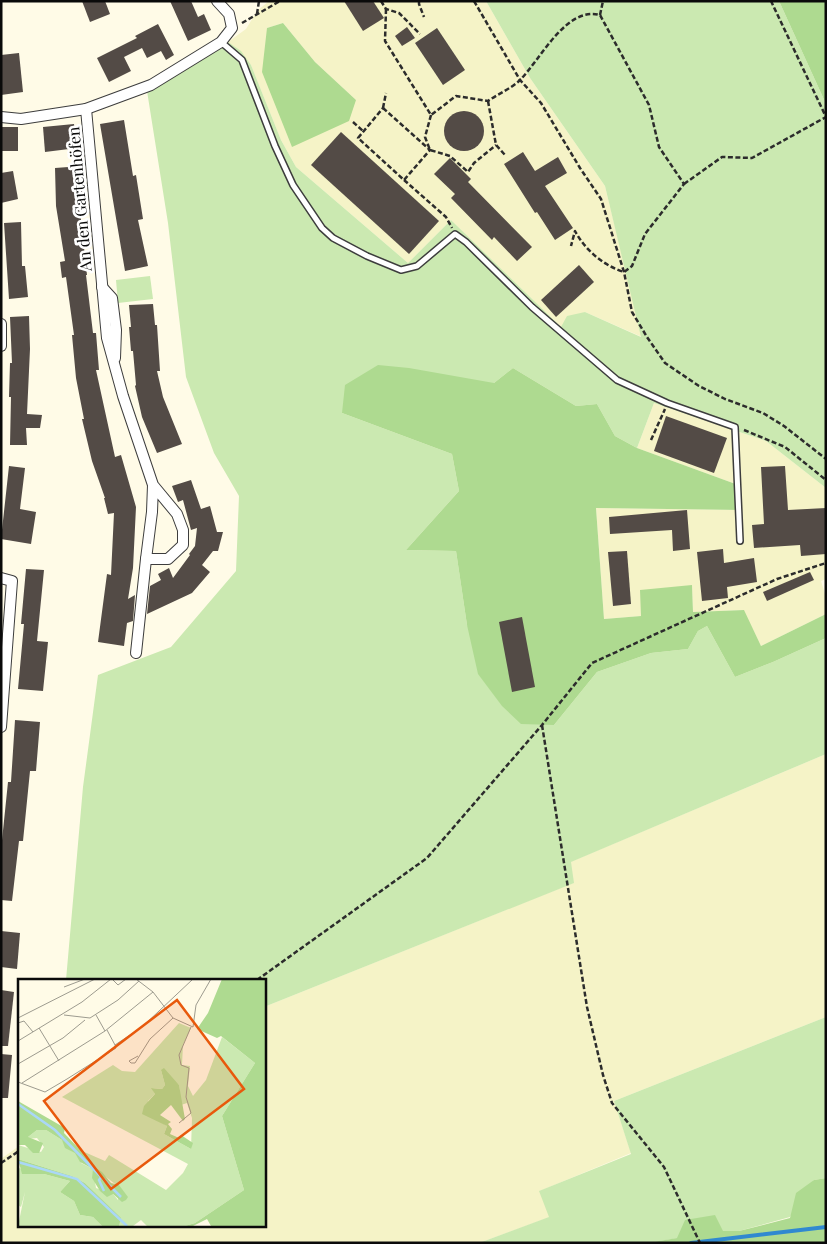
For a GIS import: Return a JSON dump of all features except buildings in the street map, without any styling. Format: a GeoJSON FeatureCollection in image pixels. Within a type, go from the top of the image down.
{"type":"FeatureCollection","features":[{"type":"Feature","properties":{"kind":"street"},"geometry":{"type":"LineString","coordinates":[[1,117],[21,119],[86,108],[151,85],[221,42],[232,28],[229,14],[217,1]]}},
{"type":"Feature","properties":{"kind":"street","name":"An den Gartenhöfen"},"geometry":{"type":"LineString","coordinates":[[86,108],[107,338],[123,396],[153,485],[152,512],[136,653]]}},
{"type":"Feature","properties":{"kind":"street"},"geometry":{"type":"LineString","coordinates":[[1,324],[1,346]]}},
{"type":"Feature","properties":{"kind":"street","name":"An den Gartenhöfen"},"geometry":{"type":"LineString","coordinates":[[146,559],[168,559],[183,545],[182,530],[177,514],[153,485]]}},
{"type":"Feature","properties":{"kind":"street"},"geometry":{"type":"LineString","coordinates":[[1,578],[12,581],[1,728]]}},
{"type":"Feature","properties":{"kind":"lane"},"geometry":{"type":"LineString","coordinates":[[221,42],[242,60],[275,146],[293,186],[322,228],[333,238],[367,256],[401,270],[418,266],[455,234],[466,242],[532,306],[617,380],[667,403],[735,427],[740,541]]}},
{"type":"Feature","properties":{"kind":"path"},"geometry":{"type":"LineString","coordinates":[[257,15],[260,1]]}},
{"type":"Feature","properties":{"kind":"path"},"geometry":{"type":"LineString","coordinates":[[232,28],[280,1]]}},
{"type":"Feature","properties":{"kind":"path"},"geometry":{"type":"LineString","coordinates":[[381,1],[386,9],[385,41],[432,115]]}},
{"type":"Feature","properties":{"kind":"path"},"geometry":{"type":"LineString","coordinates":[[419,1],[424,17]]}},
{"type":"Feature","properties":{"kind":"path"},"geometry":{"type":"LineString","coordinates":[[474,1],[520,80],[541,103],[601,199],[624,272],[632,312],[665,363],[699,386],[725,399],[763,413],[784,426],[826,459]]}},
{"type":"Feature","properties":{"kind":"path"},"geometry":{"type":"LineString","coordinates":[[603,1],[600,15],[649,105],[659,147],[684,184]]}},
{"type":"Feature","properties":{"kind":"path"},"geometry":{"type":"LineString","coordinates":[[624,272],[632,266],[645,234],[684,184],[722,157],[752,158],[826,117],[771,1]]}},
{"type":"Feature","properties":{"kind":"path"},"geometry":{"type":"LineString","coordinates":[[386,9],[400,13],[420,34]]}},
{"type":"Feature","properties":{"kind":"path"},"geometry":{"type":"LineString","coordinates":[[430,150],[425,137],[432,115],[456,96],[488,101],[520,80],[554,37],[572,20],[592,13],[600,15]]}},
{"type":"Feature","properties":{"kind":"path"},"geometry":{"type":"LineString","coordinates":[[386,93],[383,108],[358,138],[446,217],[455,234]]}},
{"type":"Feature","properties":{"kind":"path"},"geometry":{"type":"LineString","coordinates":[[488,101],[496,145],[505,155]]}},
{"type":"Feature","properties":{"kind":"path"},"geometry":{"type":"LineString","coordinates":[[383,108],[430,150],[450,156],[468,172],[474,163],[496,145]]}},
{"type":"Feature","properties":{"kind":"path"},"geometry":{"type":"LineString","coordinates":[[353,122],[363,131]]}},
{"type":"Feature","properties":{"kind":"path"},"geometry":{"type":"LineString","coordinates":[[404,180],[430,150]]}},
{"type":"Feature","properties":{"kind":"path"},"geometry":{"type":"LineString","coordinates":[[571,246],[575,231],[588,249],[611,268],[624,272]]}},
{"type":"Feature","properties":{"kind":"path"},"geometry":{"type":"LineString","coordinates":[[651,440],[667,403]]}},
{"type":"Feature","properties":{"kind":"path"},"geometry":{"type":"LineString","coordinates":[[735,427],[785,447],[826,480]]}},
{"type":"Feature","properties":{"kind":"path"},"geometry":{"type":"LineString","coordinates":[[257,979],[427,858],[542,725],[592,663],[777,579],[826,563]]}},
{"type":"Feature","properties":{"kind":"path"},"geometry":{"type":"LineString","coordinates":[[542,725],[587,1007],[603,1075],[612,1103],[664,1166],[700,1243]]}},
{"type":"Feature","properties":{"kind":"path"},"geometry":{"type":"LineString","coordinates":[[1,1163],[18,1152]]}},
{"type":"Feature","properties":{"kind":"shaded area"},"geometry":{"type":"Polygon","coordinates":[[[269,1],[486,1],[530,78],[605,186],[642,337],[585,312],[561,327],[451,220],[408,263],[296,167],[281,140],[251,65],[228,42],[246,29],[257,11],[269,1]],[[283,23],[267,28],[356,100],[315,62],[283,23]]]}},
{"type":"Feature","properties":{"kind":"shaded area"},"geometry":{"type":"Polygon","coordinates":[[[654,403],[766,441],[826,488],[826,579],[821,581],[826,597],[826,614],[761,646],[743,610],[693,612],[692,585],[641,616],[604,619],[596,508],[741,510],[741,486],[637,448],[654,403]]]}},
{"type":"Feature","properties":{"kind":"shaded area"},"geometry":{"type":"Polygon","coordinates":[[[826,754],[826,1017],[614,1101],[631,1153],[540,1191],[550,1217],[479,1243],[1,1243],[1,1159],[18,1147],[18,1226],[265,1226],[265,1007],[573,883],[570,862],[826,754]]]}},
{"type":"Feature","properties":{"kind":"green space"},"geometry":{"type":"Polygon","coordinates":[[[486,1],[779,1],[826,104],[826,488],[766,441],[654,403],[637,448],[615,436],[597,404],[576,406],[513,368],[494,383],[342,413],[452,454],[459,491],[406,550],[456,551],[467,625],[554,725],[597,672],[651,653],[688,649],[698,631],[707,626],[735,677],[826,638],[826,754],[571,862],[574,883],[265,1007],[265,979],[66,979],[83,787],[98,675],[171,647],[236,571],[239,496],[214,453],[186,377],[168,223],[147,91],[228,42],[241,51],[251,65],[281,140],[296,167],[408,263],[451,220],[561,327],[567,316],[585,312],[641,337],[605,186],[530,78],[486,1]]]}},
{"type":"Feature","properties":{"kind":"green space"},"geometry":{"type":"Polygon","coordinates":[[[779,1],[826,1],[826,104],[779,1]]]}},
{"type":"Feature","properties":{"kind":"green space"},"geometry":{"type":"Polygon","coordinates":[[[283,23],[315,62],[356,100],[349,121],[292,147],[262,72],[267,28],[283,23]]]}},
{"type":"Feature","properties":{"kind":"green space"},"geometry":{"type":"Polygon","coordinates":[[[150,276],[153,299],[118,303],[116,280],[150,276]]]}},
{"type":"Feature","properties":{"kind":"green space"},"geometry":{"type":"Polygon","coordinates":[[[378,365],[409,368],[494,383],[513,368],[576,406],[597,404],[615,436],[637,448],[741,486],[741,510],[596,508],[604,619],[641,616],[640,590],[692,585],[693,612],[744,610],[761,646],[826,614],[826,638],[735,677],[707,626],[698,631],[688,649],[651,653],[597,672],[554,725],[521,724],[502,706],[478,674],[467,625],[456,551],[406,550],[459,491],[452,454],[342,413],[345,385],[378,365]]]}},
{"type":"Feature","properties":{"kind":"green space"},"geometry":{"type":"Polygon","coordinates":[[[826,1017],[826,1178],[814,1180],[790,1217],[739,1231],[723,1231],[647,1243],[479,1243],[549,1217],[539,1191],[631,1154],[614,1101],[826,1017]]]}},
{"type":"Feature","properties":{"kind":"green space"},"geometry":{"type":"Polygon","coordinates":[[[826,1178],[826,1243],[647,1243],[677,1238],[685,1220],[715,1215],[723,1231],[739,1231],[790,1218],[796,1193],[814,1180],[826,1178]]]}},
{"type":"Feature","properties":{"kind":"waterway"},"geometry":{"type":"LineString","coordinates":[[691,1243],[826,1227]]}}]}
